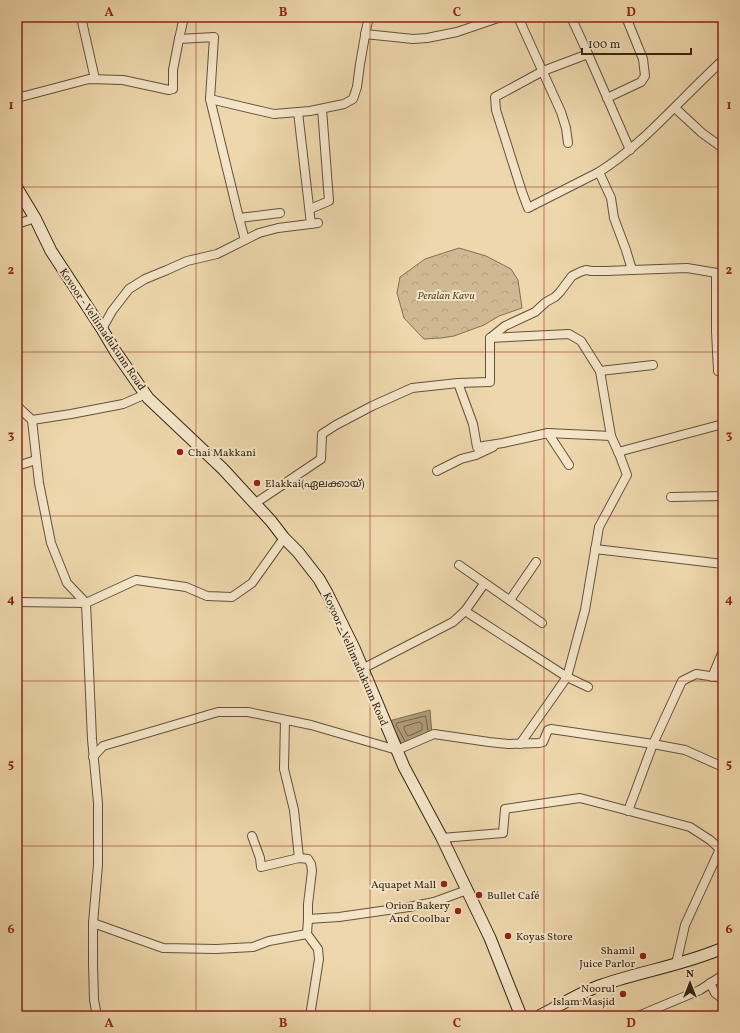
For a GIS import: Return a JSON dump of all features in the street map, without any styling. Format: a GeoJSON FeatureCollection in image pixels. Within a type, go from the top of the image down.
{"type":"FeatureCollection","features":[{"type":"Feature","properties":{"kind":"street"},"geometry":{"type":"LineString","coordinates":[[80,17],[95,79]]}},
{"type":"Feature","properties":{"kind":"street"},"geometry":{"type":"LineString","coordinates":[[17,98],[89,79],[123,80],[169,90],[173,89],[173,70],[184,17]]}},
{"type":"Feature","properties":{"kind":"street"},"geometry":{"type":"LineString","coordinates":[[210,99],[274,114],[310,111],[344,104],[353,99],[357,87],[369,17]]}},
{"type":"Feature","properties":{"kind":"street"},"geometry":{"type":"LineString","coordinates":[[365,34],[413,40],[457,32],[502,17]]}},
{"type":"Feature","properties":{"kind":"street"},"geometry":{"type":"LineString","coordinates":[[518,17],[561,112],[566,128],[568,143]]}},
{"type":"Feature","properties":{"kind":"street"},"geometry":{"type":"LineString","coordinates":[[571,17],[630,150]]}},
{"type":"Feature","properties":{"kind":"street"},"geometry":{"type":"LineString","coordinates":[[608,98],[641,82],[645,76],[643,59],[626,17]]}},
{"type":"Feature","properties":{"kind":"street"},"geometry":{"type":"LineString","coordinates":[[179,39],[214,37],[210,99],[245,240]]}},
{"type":"Feature","properties":{"kind":"street"},"geometry":{"type":"LineString","coordinates":[[588,54],[543,71],[495,96],[496,110],[528,208],[611,165],[656,127],[723,60]]}},
{"type":"Feature","properties":{"kind":"street"},"geometry":{"type":"LineString","coordinates":[[675,108],[702,133],[720,146]]}},
{"type":"Feature","properties":{"kind":"street"},"geometry":{"type":"LineString","coordinates":[[310,209],[329,201],[322,109]]}},
{"type":"Feature","properties":{"kind":"street"},"geometry":{"type":"LineString","coordinates":[[102,328],[112,311],[129,289],[145,279],[187,260],[217,254],[259,233],[278,228],[314,224],[310,209],[298,112]]}},
{"type":"Feature","properties":{"kind":"street"},"geometry":{"type":"LineString","coordinates":[[599,172],[611,198],[614,218],[632,270]]}},
{"type":"Feature","properties":{"kind":"street","name":"Kovoor - Vellimadukunn Road"},"geometry":{"type":"LineString","coordinates":[[17,188],[35,218],[51,251],[102,328],[119,357],[148,398],[223,469],[298,552],[319,579],[354,648],[404,768],[442,838],[490,938],[520,1016]]}},
{"type":"Feature","properties":{"kind":"street"},"geometry":{"type":"LineString","coordinates":[[239,218],[280,213]]}},
{"type":"Feature","properties":{"kind":"street"},"geometry":{"type":"LineString","coordinates":[[17,224],[35,218]]}},
{"type":"Feature","properties":{"kind":"street"},"geometry":{"type":"LineString","coordinates":[[490,338],[505,326],[535,312],[546,302],[555,297],[572,276],[580,272],[586,270],[606,271],[687,268],[720,273],[716,331],[718,371]]}},
{"type":"Feature","properties":{"kind":"street"},"geometry":{"type":"LineString","coordinates":[[490,338],[569,334],[581,341],[600,371],[611,436],[627,475],[599,527],[585,610],[566,677],[520,744]]}},
{"type":"Feature","properties":{"kind":"street"},"geometry":{"type":"LineString","coordinates":[[254,504],[321,459],[322,434],[372,406],[412,388],[458,383],[490,382],[490,338]]}},
{"type":"Feature","properties":{"kind":"street"},"geometry":{"type":"LineString","coordinates":[[600,371],[653,365]]}},
{"type":"Feature","properties":{"kind":"street"},"geometry":{"type":"LineString","coordinates":[[458,383],[473,424],[477,447],[548,433],[611,436]]}},
{"type":"Feature","properties":{"kind":"street"},"geometry":{"type":"LineString","coordinates":[[32,420],[123,404],[146,394]]}},
{"type":"Feature","properties":{"kind":"street"},"geometry":{"type":"LineString","coordinates":[[17,406],[32,420],[38,483],[50,543],[67,582],[86,603],[93,757],[98,803],[98,865],[93,923],[94,1000],[97,1016]]}},
{"type":"Feature","properties":{"kind":"street"},"geometry":{"type":"LineString","coordinates":[[618,452],[723,424]]}},
{"type":"Feature","properties":{"kind":"street"},"geometry":{"type":"LineString","coordinates":[[548,433],[569,465]]}},
{"type":"Feature","properties":{"kind":"street"},"geometry":{"type":"LineString","coordinates":[[437,471],[461,459],[476,455],[503,443]]}},
{"type":"Feature","properties":{"kind":"street"},"geometry":{"type":"LineString","coordinates":[[17,466],[36,460]]}},
{"type":"Feature","properties":{"kind":"street"},"geometry":{"type":"LineString","coordinates":[[671,497],[723,496]]}},
{"type":"Feature","properties":{"kind":"street"},"geometry":{"type":"LineString","coordinates":[[17,602],[86,603],[136,580],[186,587],[207,596],[232,597],[252,584],[284,538]]}},
{"type":"Feature","properties":{"kind":"street"},"geometry":{"type":"LineString","coordinates":[[595,549],[723,564]]}},
{"type":"Feature","properties":{"kind":"street"},"geometry":{"type":"LineString","coordinates":[[510,600],[536,562]]}},
{"type":"Feature","properties":{"kind":"street"},"geometry":{"type":"LineString","coordinates":[[459,565],[484,584],[510,600],[542,623]]}},
{"type":"Feature","properties":{"kind":"street"},"geometry":{"type":"LineString","coordinates":[[362,669],[454,622],[465,611],[484,584]]}},
{"type":"Feature","properties":{"kind":"street"},"geometry":{"type":"LineString","coordinates":[[465,611],[566,677],[588,687]]}},
{"type":"Feature","properties":{"kind":"street"},"geometry":{"type":"LineString","coordinates":[[712,677],[723,651]]}},
{"type":"Feature","properties":{"kind":"street"},"geometry":{"type":"LineString","coordinates":[[628,811],[653,744],[682,681],[696,674],[723,678]]}},
{"type":"Feature","properties":{"kind":"street"},"geometry":{"type":"LineString","coordinates":[[93,757],[103,746],[218,712],[248,712],[311,725],[397,750],[434,734],[489,742],[539,744],[543,742],[548,730],[551,729],[685,750],[723,768]]}},
{"type":"Feature","properties":{"kind":"street"},"geometry":{"type":"LineString","coordinates":[[285,720],[284,769],[294,810],[299,858]]}},
{"type":"Feature","properties":{"kind":"street"},"geometry":{"type":"LineString","coordinates":[[442,838],[503,834],[505,810],[580,798],[690,827],[721,849],[685,926],[676,964]]}},
{"type":"Feature","properties":{"kind":"street"},"geometry":{"type":"LineString","coordinates":[[252,836],[260,858],[261,867],[299,858],[308,858],[311,864],[312,871],[308,904],[307,934],[318,949],[319,959],[310,1016]]}},
{"type":"Feature","properties":{"kind":"street"},"geometry":{"type":"LineString","coordinates":[[308,919],[409,907],[434,902],[467,890]]}},
{"type":"Feature","properties":{"kind":"street"},"geometry":{"type":"LineString","coordinates":[[93,923],[163,948],[216,950],[253,947],[269,941],[307,934]]}},
{"type":"Feature","properties":{"kind":"street"},"geometry":{"type":"LineString","coordinates":[[559,1012],[586,992],[601,985],[709,954],[723,948]]}},
{"type":"Feature","properties":{"kind":"street"},"geometry":{"type":"LineString","coordinates":[[539,1016],[559,1012],[604,992],[712,961],[723,956]]}},
{"type":"Feature","properties":{"kind":"street"},"geometry":{"type":"LineString","coordinates":[[638,1016],[700,990],[723,975]]}},
{"type":"Feature","properties":{"kind":"street"},"geometry":{"type":"LineString","coordinates":[[710,983],[715,993],[723,999]]}},
{"type":"Feature","properties":{"kind":"green space","name":"Peralan Kavu"},"geometry":{"type":"Polygon","coordinates":[[[459,248],[486,256],[511,269],[518,280],[522,308],[499,316],[484,325],[454,336],[424,339],[404,318],[397,293],[400,277],[425,259],[459,248]]]}},
{"type":"Feature","properties":{"kind":"water"},"geometry":{"type":"Polygon","coordinates":[[[430,710],[432,735],[404,748],[389,721],[430,710]]]}},
{"type":"Feature","properties":{"kind":"place","name":"Chai Makkani"},"geometry":{"type":"Point","coordinates":[180,452]}},
{"type":"Feature","properties":{"kind":"place","name":"Elakkai(ഏലക്കായ്)"},"geometry":{"type":"Point","coordinates":[257,483]}},
{"type":"Feature","properties":{"kind":"place","name":"Aquapet Mall"},"geometry":{"type":"Point","coordinates":[444,884]}},
{"type":"Feature","properties":{"kind":"place","name":"Bullet Café"},"geometry":{"type":"Point","coordinates":[479,895]}},
{"type":"Feature","properties":{"kind":"place","name":"Orion Bakery And Coolbar"},"geometry":{"type":"Point","coordinates":[458,911]}},
{"type":"Feature","properties":{"kind":"place","name":"Koyas Store"},"geometry":{"type":"Point","coordinates":[508,936]}},
{"type":"Feature","properties":{"kind":"place","name":"Shamil Juice Parlor"},"geometry":{"type":"Point","coordinates":[643,956]}},
{"type":"Feature","properties":{"kind":"place","name":"Noorul Islam Masjid"},"geometry":{"type":"Point","coordinates":[623,994]}}]}
